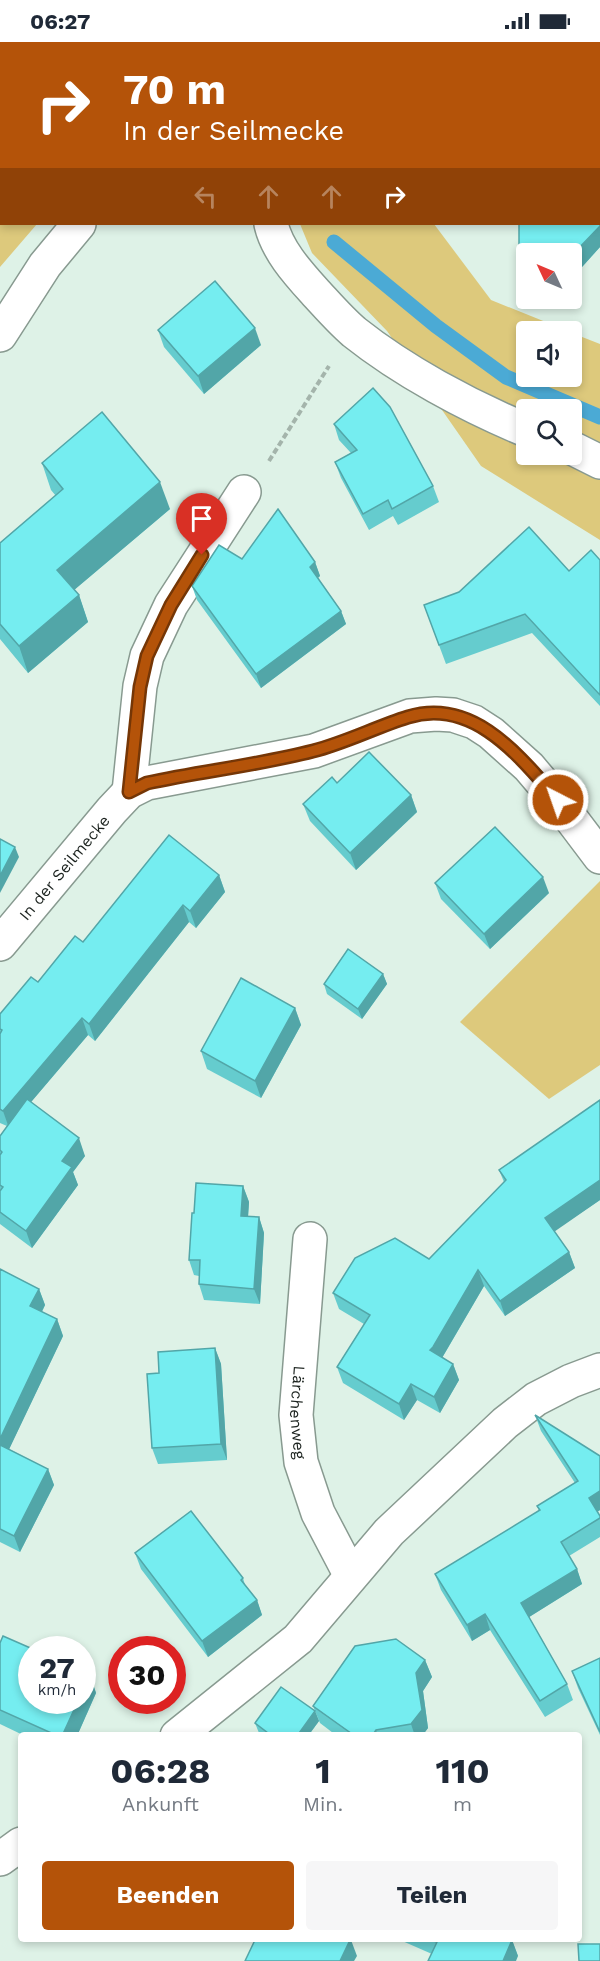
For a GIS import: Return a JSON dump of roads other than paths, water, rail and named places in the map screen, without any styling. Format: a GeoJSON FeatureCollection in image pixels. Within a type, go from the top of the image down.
{"type":"FeatureCollection","features":[{"type":"Feature","properties":{"kind":"street"},"geometry":{"type":"LineString","coordinates":[[0,335],[45,266],[77,225]]}},
{"type":"Feature","properties":{"kind":"street"},"geometry":{"type":"LineString","coordinates":[[271,225],[274,237],[288,260],[352,330],[387,357],[417,375],[516,425]]}},
{"type":"Feature","properties":{"kind":"street"},"geometry":{"type":"LineString","coordinates":[[582,453],[600,462]]}},
{"type":"Feature","properties":{"kind":"street"},"geometry":{"type":"LineString","coordinates":[[129,792],[140,687],[147,656],[171,605],[244,492]]}},
{"type":"Feature","properties":{"kind":"street","name":"In der Seilmecke"},"geometry":{"type":"LineString","coordinates":[[0,944],[129,792],[147,783],[314,751],[410,716],[453,715],[474,722],[491,733],[515,753],[558,800],[600,857]]}},
{"type":"Feature","properties":{"kind":"street","name":"Lärchenweg"},"geometry":{"type":"LineString","coordinates":[[310,1239],[296,1415],[301,1462],[318,1512],[351,1576]]}},
{"type":"Feature","properties":{"kind":"street"},"geometry":{"type":"LineString","coordinates":[[182,1732],[298,1639],[389,1532],[505,1423],[536,1399],[571,1381],[600,1370]]}},
{"type":"Feature","properties":{"kind":"street"},"geometry":{"type":"LineString","coordinates":[[0,1859],[18,1846]]}},
{"type":"Feature","properties":{"kind":"waterway"},"geometry":{"type":"LineString","coordinates":[[334,242],[436,326],[506,377],[600,417]]}}]}
